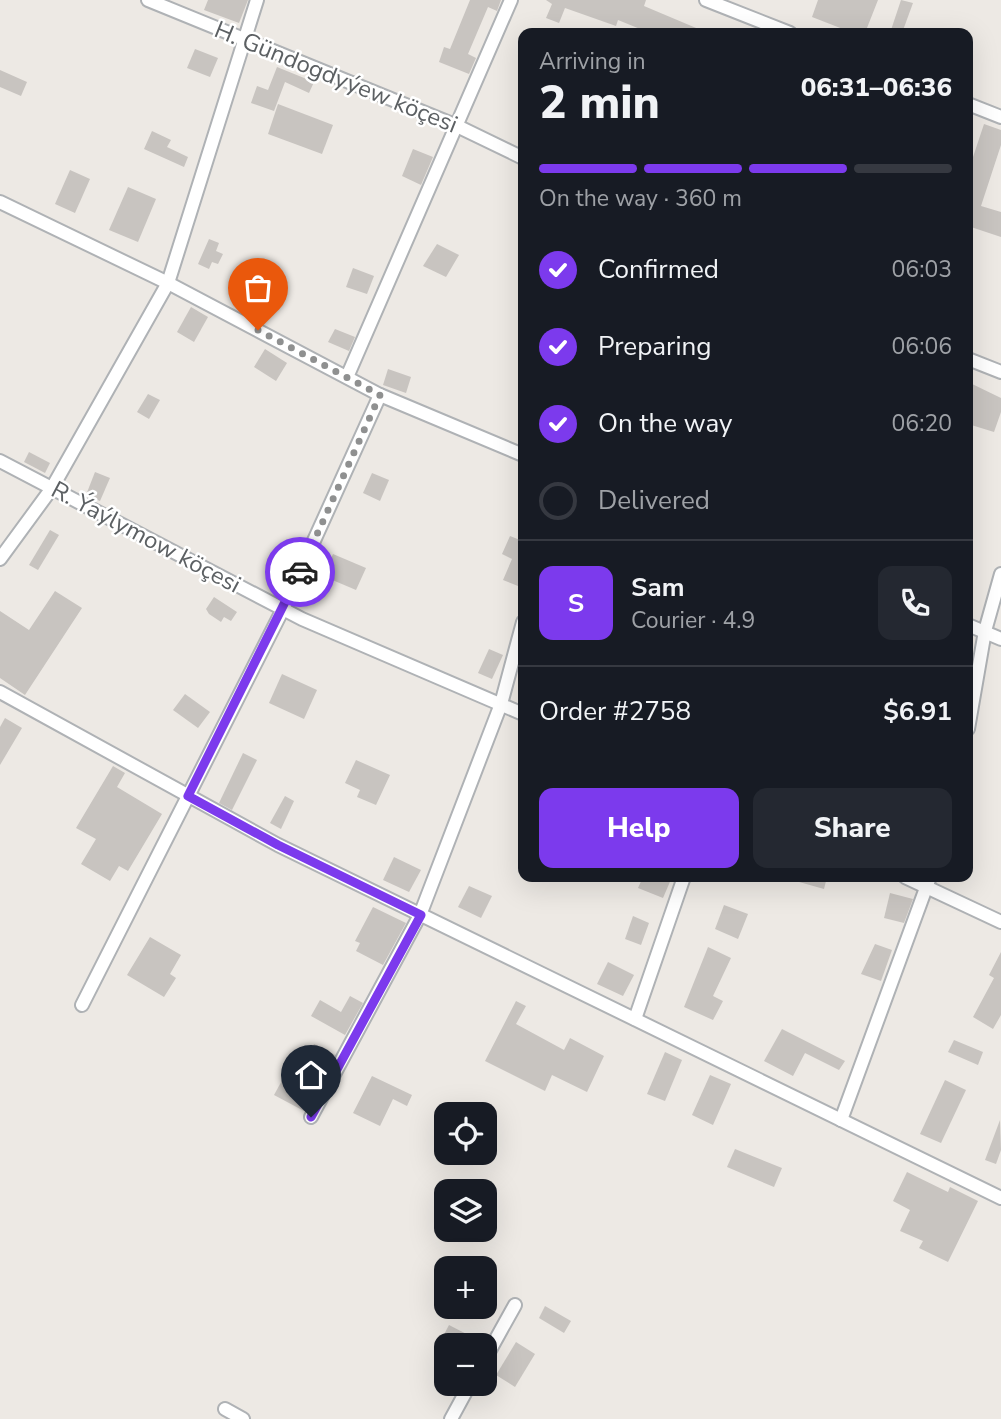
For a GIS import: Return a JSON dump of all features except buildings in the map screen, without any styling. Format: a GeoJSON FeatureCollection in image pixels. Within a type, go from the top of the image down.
{"type":"FeatureCollection","features":[{"type":"Feature","properties":{"kind":"street","name":"H. Gündogdyýew köçesi"},"geometry":{"type":"LineString","coordinates":[[148,0],[457,126],[518,156]]}},
{"type":"Feature","properties":{"kind":"street"},"geometry":{"type":"LineString","coordinates":[[0,559],[52,488],[169,283],[247,40],[257,0]]}},
{"type":"Feature","properties":{"kind":"street"},"geometry":{"type":"LineString","coordinates":[[347,377],[511,0]]}},
{"type":"Feature","properties":{"kind":"street"},"geometry":{"type":"LineString","coordinates":[[706,0],[759,28]]}},
{"type":"Feature","properties":{"kind":"street"},"geometry":{"type":"LineString","coordinates":[[973,106],[1001,117]]}},
{"type":"Feature","properties":{"kind":"street"},"geometry":{"type":"LineString","coordinates":[[0,202],[169,283],[380,395],[518,453]]}},
{"type":"Feature","properties":{"kind":"street"},"geometry":{"type":"LineString","coordinates":[[973,361],[1001,372]]}},
{"type":"Feature","properties":{"kind":"street"},"geometry":{"type":"LineString","coordinates":[[82,1005],[283,609],[380,395]]}},
{"type":"Feature","properties":{"kind":"street","name":"R. Ýaýlymow köçesi"},"geometry":{"type":"LineString","coordinates":[[0,461],[283,609],[518,711]]}},
{"type":"Feature","properties":{"kind":"street"},"geometry":{"type":"LineString","coordinates":[[973,700],[985,631],[1001,574]]}},
{"type":"Feature","properties":{"kind":"street"},"geometry":{"type":"LineString","coordinates":[[973,627],[1001,639]]}},
{"type":"Feature","properties":{"kind":"street"},"geometry":{"type":"LineString","coordinates":[[311,1117],[421,915],[500,704],[518,640]]}},
{"type":"Feature","properties":{"kind":"street"},"geometry":{"type":"LineString","coordinates":[[0,692],[278,845],[1001,1198]]}},
{"type":"Feature","properties":{"kind":"street"},"geometry":{"type":"LineString","coordinates":[[635,1020],[682,882]]}},
{"type":"Feature","properties":{"kind":"street"},"geometry":{"type":"LineString","coordinates":[[841,1120],[928,882]]}},
{"type":"Feature","properties":{"kind":"street"},"geometry":{"type":"LineString","coordinates":[[930,882],[1001,922]]}},
{"type":"Feature","properties":{"kind":"street"},"geometry":{"type":"LineString","coordinates":[[497,1337],[515,1305]]}},
{"type":"Feature","properties":{"kind":"street"},"geometry":{"type":"LineString","coordinates":[[451,1419],[463,1396]]}},
{"type":"Feature","properties":{"kind":"street"},"geometry":{"type":"LineString","coordinates":[[225,1409],[243,1419]]}},
{"type":"Feature","properties":{"kind":"way so far"},"geometry":{"type":"LineString","coordinates":[[258,330],[380,395],[300,572]]}},
{"type":"Feature","properties":{"kind":"route"},"geometry":{"type":"LineString","coordinates":[[300,572],[188,796],[278,845],[421,915],[311,1117]]}}]}
